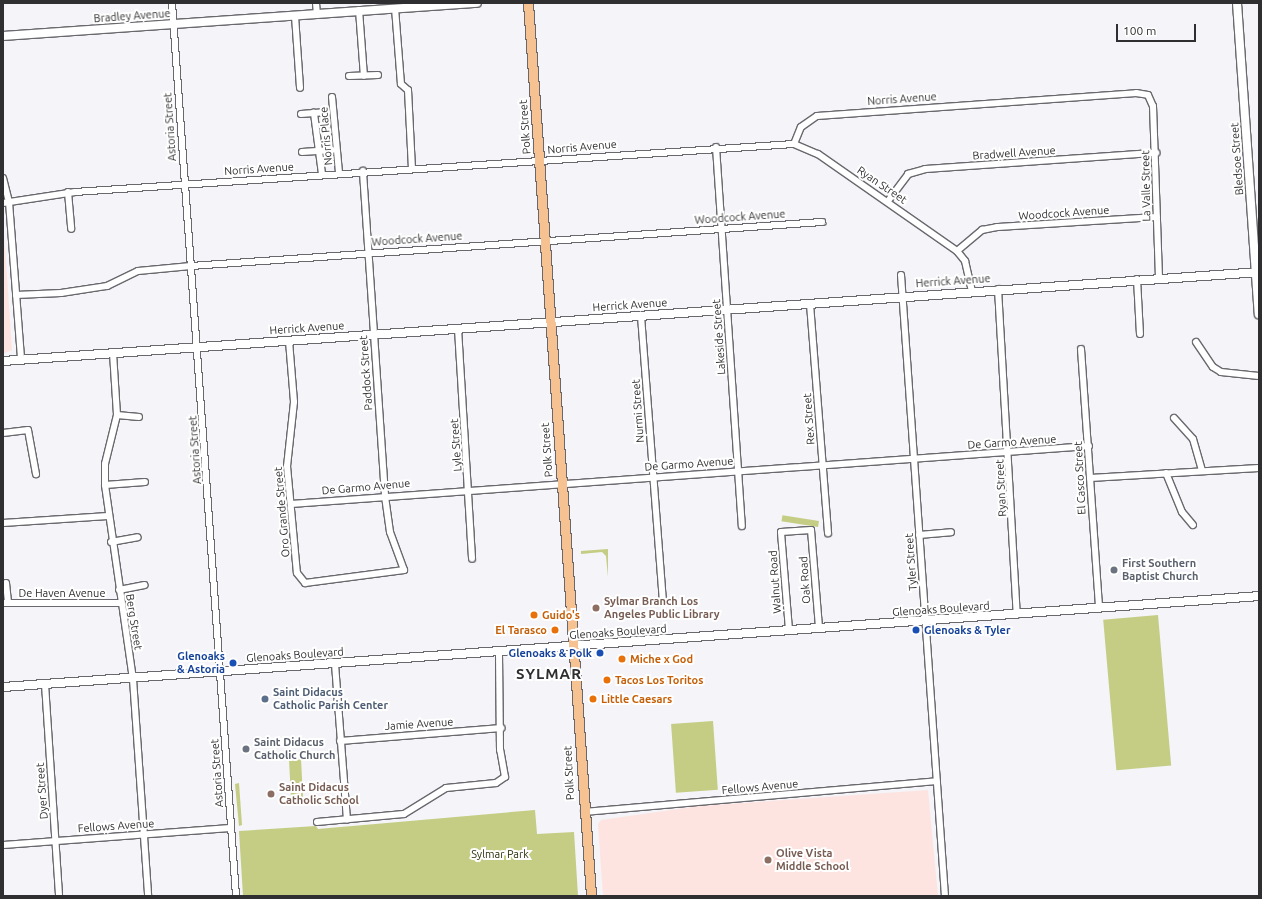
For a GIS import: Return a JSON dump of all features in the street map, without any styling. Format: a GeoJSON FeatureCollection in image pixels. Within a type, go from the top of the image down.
{"type":"FeatureCollection","features":[{"type":"Feature","properties":{"kind":"main road","name":"Polk Street"},"geometry":{"type":"LineString","coordinates":[[528,3],[572,646],[591,896]]}},
{"type":"Feature","properties":{"kind":"street","name":"Astoria Street"},"geometry":{"type":"LineString","coordinates":[[172,3],[184,184],[198,347],[230,828],[236,896]]}},
{"type":"Feature","properties":{"kind":"street"},"geometry":{"type":"LineString","coordinates":[[316,3],[317,15]]}},
{"type":"Feature","properties":{"kind":"street","name":"Bradley Avenue"},"geometry":{"type":"LineString","coordinates":[[3,36],[317,15],[361,8],[395,8],[477,3]]}},
{"type":"Feature","properties":{"kind":"street","name":"Bledsoe Street"},"geometry":{"type":"LineString","coordinates":[[1237,3],[1259,314]]}},
{"type":"Feature","properties":{"kind":"street"},"geometry":{"type":"LineString","coordinates":[[361,8],[364,76]]}},
{"type":"Feature","properties":{"kind":"street"},"geometry":{"type":"LineString","coordinates":[[395,8],[401,84],[408,90],[412,168]]}},
{"type":"Feature","properties":{"kind":"street"},"geometry":{"type":"LineString","coordinates":[[295,16],[300,88]]}},
{"type":"Feature","properties":{"kind":"street"},"geometry":{"type":"LineString","coordinates":[[349,76],[378,75]]}},
{"type":"Feature","properties":{"kind":"street","name":"Norris Avenue"},"geometry":{"type":"LineString","coordinates":[[6,203],[68,192],[363,171],[539,162],[716,147],[794,144],[801,127],[817,116],[1136,92],[1148,95]]}},
{"type":"Feature","properties":{"kind":"street","name":"La Valle Street"},"geometry":{"type":"LineString","coordinates":[[1148,95],[1152,106],[1156,154],[1158,278]]}},
{"type":"Feature","properties":{"kind":"street","name":"Norris Place"},"geometry":{"type":"LineString","coordinates":[[332,97],[339,173]]}},
{"type":"Feature","properties":{"kind":"street"},"geometry":{"type":"LineString","coordinates":[[301,114],[327,112]]}},
{"type":"Feature","properties":{"kind":"street"},"geometry":{"type":"LineString","coordinates":[[314,113],[322,174]]}},
{"type":"Feature","properties":{"kind":"street","name":"Ryan Street"},"geometry":{"type":"LineString","coordinates":[[794,144],[818,154],[888,201],[957,251],[965,261],[972,291]]}},
{"type":"Feature","properties":{"kind":"street","name":"Lakeside Street"},"geometry":{"type":"LineString","coordinates":[[716,147],[720,228],[742,526]]}},
{"type":"Feature","properties":{"kind":"street"},"geometry":{"type":"LineString","coordinates":[[302,152],[332,150]]}},
{"type":"Feature","properties":{"kind":"street","name":"Bradwell Avenue"},"geometry":{"type":"LineString","coordinates":[[888,201],[908,174],[925,169],[1156,154]]}},
{"type":"Feature","properties":{"kind":"street","name":"Paddock Street"},"geometry":{"type":"LineString","coordinates":[[306,583],[404,570],[390,532],[385,495],[374,335],[366,253],[363,171]]}},
{"type":"Feature","properties":{"kind":"street"},"geometry":{"type":"LineString","coordinates":[[3,178],[16,295],[21,359]]}},
{"type":"Feature","properties":{"kind":"street"},"geometry":{"type":"LineString","coordinates":[[68,192],[71,229]]}},
{"type":"Feature","properties":{"kind":"street","name":"Woodcock Avenue"},"geometry":{"type":"LineString","coordinates":[[957,251],[982,230],[997,227],[1157,217]]}},
{"type":"Feature","properties":{"kind":"street","name":"Woodcock Avenue"},"geometry":{"type":"LineString","coordinates":[[16,295],[61,293],[108,286],[138,272],[191,266],[822,222]]}},
{"type":"Feature","properties":{"kind":"street","name":"Herrick Avenue"},"geometry":{"type":"LineString","coordinates":[[3,361],[810,304],[1137,279],[1257,272]]}},
{"type":"Feature","properties":{"kind":"street","name":"Tyler Street"},"geometry":{"type":"LineString","coordinates":[[901,274],[945,896]]}},
{"type":"Feature","properties":{"kind":"street"},"geometry":{"type":"LineString","coordinates":[[1137,279],[1140,334]]}},
{"type":"Feature","properties":{"kind":"street","name":"Ryan Street"},"geometry":{"type":"LineString","coordinates":[[998,289],[1009,452],[1017,614]]}},
{"type":"Feature","properties":{"kind":"street","name":"Rex Street"},"geometry":{"type":"LineString","coordinates":[[810,304],[828,533]]}},
{"type":"Feature","properties":{"kind":"street","name":"Nurmi Street"},"geometry":{"type":"LineString","coordinates":[[641,316],[663,601]]}},
{"type":"Feature","properties":{"kind":"street","name":"Lyle Street"},"geometry":{"type":"LineString","coordinates":[[458,329],[469,489],[472,559]]}},
{"type":"Feature","properties":{"kind":"street","name":"Oro Grande Street"},"geometry":{"type":"LineString","coordinates":[[288,341],[294,402],[287,466],[297,573],[306,583]]}},
{"type":"Feature","properties":{"kind":"street"},"geometry":{"type":"LineString","coordinates":[[1196,342],[1213,367],[1221,372],[1259,376]]}},
{"type":"Feature","properties":{"kind":"street","name":"El Casco Street"},"geometry":{"type":"LineString","coordinates":[[1081,349],[1089,446],[1099,607]]}},
{"type":"Feature","properties":{"kind":"street","name":"Berg Street"},"geometry":{"type":"LineString","coordinates":[[113,353],[117,415],[105,464],[105,485],[111,542],[133,679],[148,896]]}},
{"type":"Feature","properties":{"kind":"street"},"geometry":{"type":"LineString","coordinates":[[117,415],[139,417]]}},
{"type":"Feature","properties":{"kind":"street"},"geometry":{"type":"LineString","coordinates":[[1174,418],[1193,439],[1202,471]]}},
{"type":"Feature","properties":{"kind":"street"},"geometry":{"type":"LineString","coordinates":[[3,433],[28,430],[36,474]]}},
{"type":"Feature","properties":{"kind":"street","name":"De Garmo Avenue"},"geometry":{"type":"LineString","coordinates":[[291,504],[385,495],[562,484],[653,476],[823,467],[1089,446]]}},
{"type":"Feature","properties":{"kind":"street"},"geometry":{"type":"LineString","coordinates":[[1090,478],[1259,468]]}},
{"type":"Feature","properties":{"kind":"street"},"geometry":{"type":"LineString","coordinates":[[1166,473],[1182,512],[1193,525]]}},
{"type":"Feature","properties":{"kind":"street"},"geometry":{"type":"LineString","coordinates":[[105,485],[145,482]]}},
{"type":"Feature","properties":{"kind":"street"},"geometry":{"type":"LineString","coordinates":[[3,523],[108,516]]}},
{"type":"Feature","properties":{"kind":"street","name":"Oak Road"},"geometry":{"type":"LineString","coordinates":[[781,532],[811,530],[819,628]]}},
{"type":"Feature","properties":{"kind":"street","name":"Walnut Road"},"geometry":{"type":"LineString","coordinates":[[781,532],[789,630]]}},
{"type":"Feature","properties":{"kind":"street"},"geometry":{"type":"LineString","coordinates":[[919,535],[951,532]]}},
{"type":"Feature","properties":{"kind":"street"},"geometry":{"type":"LineString","coordinates":[[111,542],[138,538]]}},
{"type":"Feature","properties":{"kind":"street"},"geometry":{"type":"LineString","coordinates":[[6,583],[6,603]]}},
{"type":"Feature","properties":{"kind":"street","name":"De Haven Avenue"},"geometry":{"type":"LineString","coordinates":[[119,590],[144,585]]}},
{"type":"Feature","properties":{"kind":"street","name":"Glenoaks Boulevard"},"geometry":{"type":"LineString","coordinates":[[3,687],[499,653],[572,646],[789,630],[926,622],[1099,607],[1259,596]]}},
{"type":"Feature","properties":{"kind":"street","name":"De Haven Avenue"},"geometry":{"type":"LineString","coordinates":[[6,603],[120,603]]}},
{"type":"Feature","properties":{"kind":"street"},"geometry":{"type":"LineString","coordinates":[[317,822],[404,814],[446,788],[496,783],[505,777],[500,750],[501,728],[499,653]]}},
{"type":"Feature","properties":{"kind":"street"},"geometry":{"type":"LineString","coordinates":[[335,664],[347,820]]}},
{"type":"Feature","properties":{"kind":"street","name":"Dyer Street"},"geometry":{"type":"LineString","coordinates":[[45,684],[59,896]]}},
{"type":"Feature","properties":{"kind":"street","name":"Jamie Avenue"},"geometry":{"type":"LineString","coordinates":[[340,741],[501,728]]}},
{"type":"Feature","properties":{"kind":"street","name":"Fellows Avenue"},"geometry":{"type":"LineString","coordinates":[[584,812],[937,781]]}},
{"type":"Feature","properties":{"kind":"street","name":"Fellows Avenue"},"geometry":{"type":"LineString","coordinates":[[3,845],[230,828]]}},
{"type":"Feature","properties":{"kind":"shaded area"},"geometry":{"type":"Polygon","coordinates":[[[3,218],[12,350],[3,354],[3,218]]]}},
{"type":"Feature","properties":{"kind":"shaded area","name":"Olive Vista Middle School"},"geometry":{"type":"Polygon","coordinates":[[[928,790],[938,896],[603,896],[598,824],[601,820],[699,806],[928,790]]]}},
{"type":"Feature","properties":{"kind":"green space"},"geometry":{"type":"Polygon","coordinates":[[[782,515],[819,521],[818,527],[782,521],[782,515]]]}},
{"type":"Feature","properties":{"kind":"green space"},"geometry":{"type":"Polygon","coordinates":[[[608,549],[608,577],[606,556],[602,552],[581,554],[581,551],[608,549]]]}},
{"type":"Feature","properties":{"kind":"green space"},"geometry":{"type":"Polygon","coordinates":[[[1158,615],[1171,765],[1116,770],[1103,620],[1158,615]]]}},
{"type":"Feature","properties":{"kind":"green space"},"geometry":{"type":"Polygon","coordinates":[[[713,721],[718,790],[676,793],[671,724],[713,721]]]}},
{"type":"Feature","properties":{"kind":"green space"},"geometry":{"type":"Polygon","coordinates":[[[301,759],[303,799],[291,800],[289,760],[301,759]]]}},
{"type":"Feature","properties":{"kind":"green space"},"geometry":{"type":"Polygon","coordinates":[[[239,783],[242,825],[239,826],[235,784],[239,783]]]}},
{"type":"Feature","properties":{"kind":"green space","name":"Sylmar Park"},"geometry":{"type":"Polygon","coordinates":[[[535,810],[537,834],[574,832],[578,896],[243,896],[239,831],[316,826],[318,829],[535,810]]]}},
{"type":"Feature","properties":{"kind":"place","name":"First Southern Baptist Church"},"geometry":{"type":"Point","coordinates":[1114,570]}},
{"type":"Feature","properties":{"kind":"place","name":"Sylmar Branch Los Angeles Public Library"},"geometry":{"type":"Point","coordinates":[596,608]}},
{"type":"Feature","properties":{"kind":"place","name":"Guido's"},"geometry":{"type":"Point","coordinates":[534,615]}},
{"type":"Feature","properties":{"kind":"place","name":"El Tarasco"},"geometry":{"type":"Point","coordinates":[555,630]}},
{"type":"Feature","properties":{"kind":"place","name":"Glenoaks & Tyler"},"geometry":{"type":"Point","coordinates":[916,630]}},
{"type":"Feature","properties":{"kind":"place","name":"Glenoaks & Polk"},"geometry":{"type":"Point","coordinates":[600,653]}},
{"type":"Feature","properties":{"kind":"place","name":"Miche x God"},"geometry":{"type":"Point","coordinates":[622,659]}},
{"type":"Feature","properties":{"kind":"place","name":"Glenoaks & Astoria"},"geometry":{"type":"Point","coordinates":[233,663]}},
{"type":"Feature","properties":{"kind":"place","name":"Tacos Los Toritos"},"geometry":{"type":"Point","coordinates":[607,680]}},
{"type":"Feature","properties":{"kind":"place","name":"Saint Didacus Catholic Parish Center"},"geometry":{"type":"Point","coordinates":[265,699]}},
{"type":"Feature","properties":{"kind":"place","name":"Little Caesars"},"geometry":{"type":"Point","coordinates":[593,699]}},
{"type":"Feature","properties":{"kind":"place","name":"Saint Didacus Catholic Church"},"geometry":{"type":"Point","coordinates":[246,749]}},
{"type":"Feature","properties":{"kind":"place","name":"Saint Didacus Catholic School"},"geometry":{"type":"Point","coordinates":[271,794]}},
{"type":"Feature","properties":{"kind":"place","name":"Olive Vista Middle School"},"geometry":{"type":"Point","coordinates":[768,860]}},
{"type":"Feature","properties":{"kind":"district","name":"SYLMAR"},"geometry":{"type":"Point","coordinates":[549,674]}}]}
